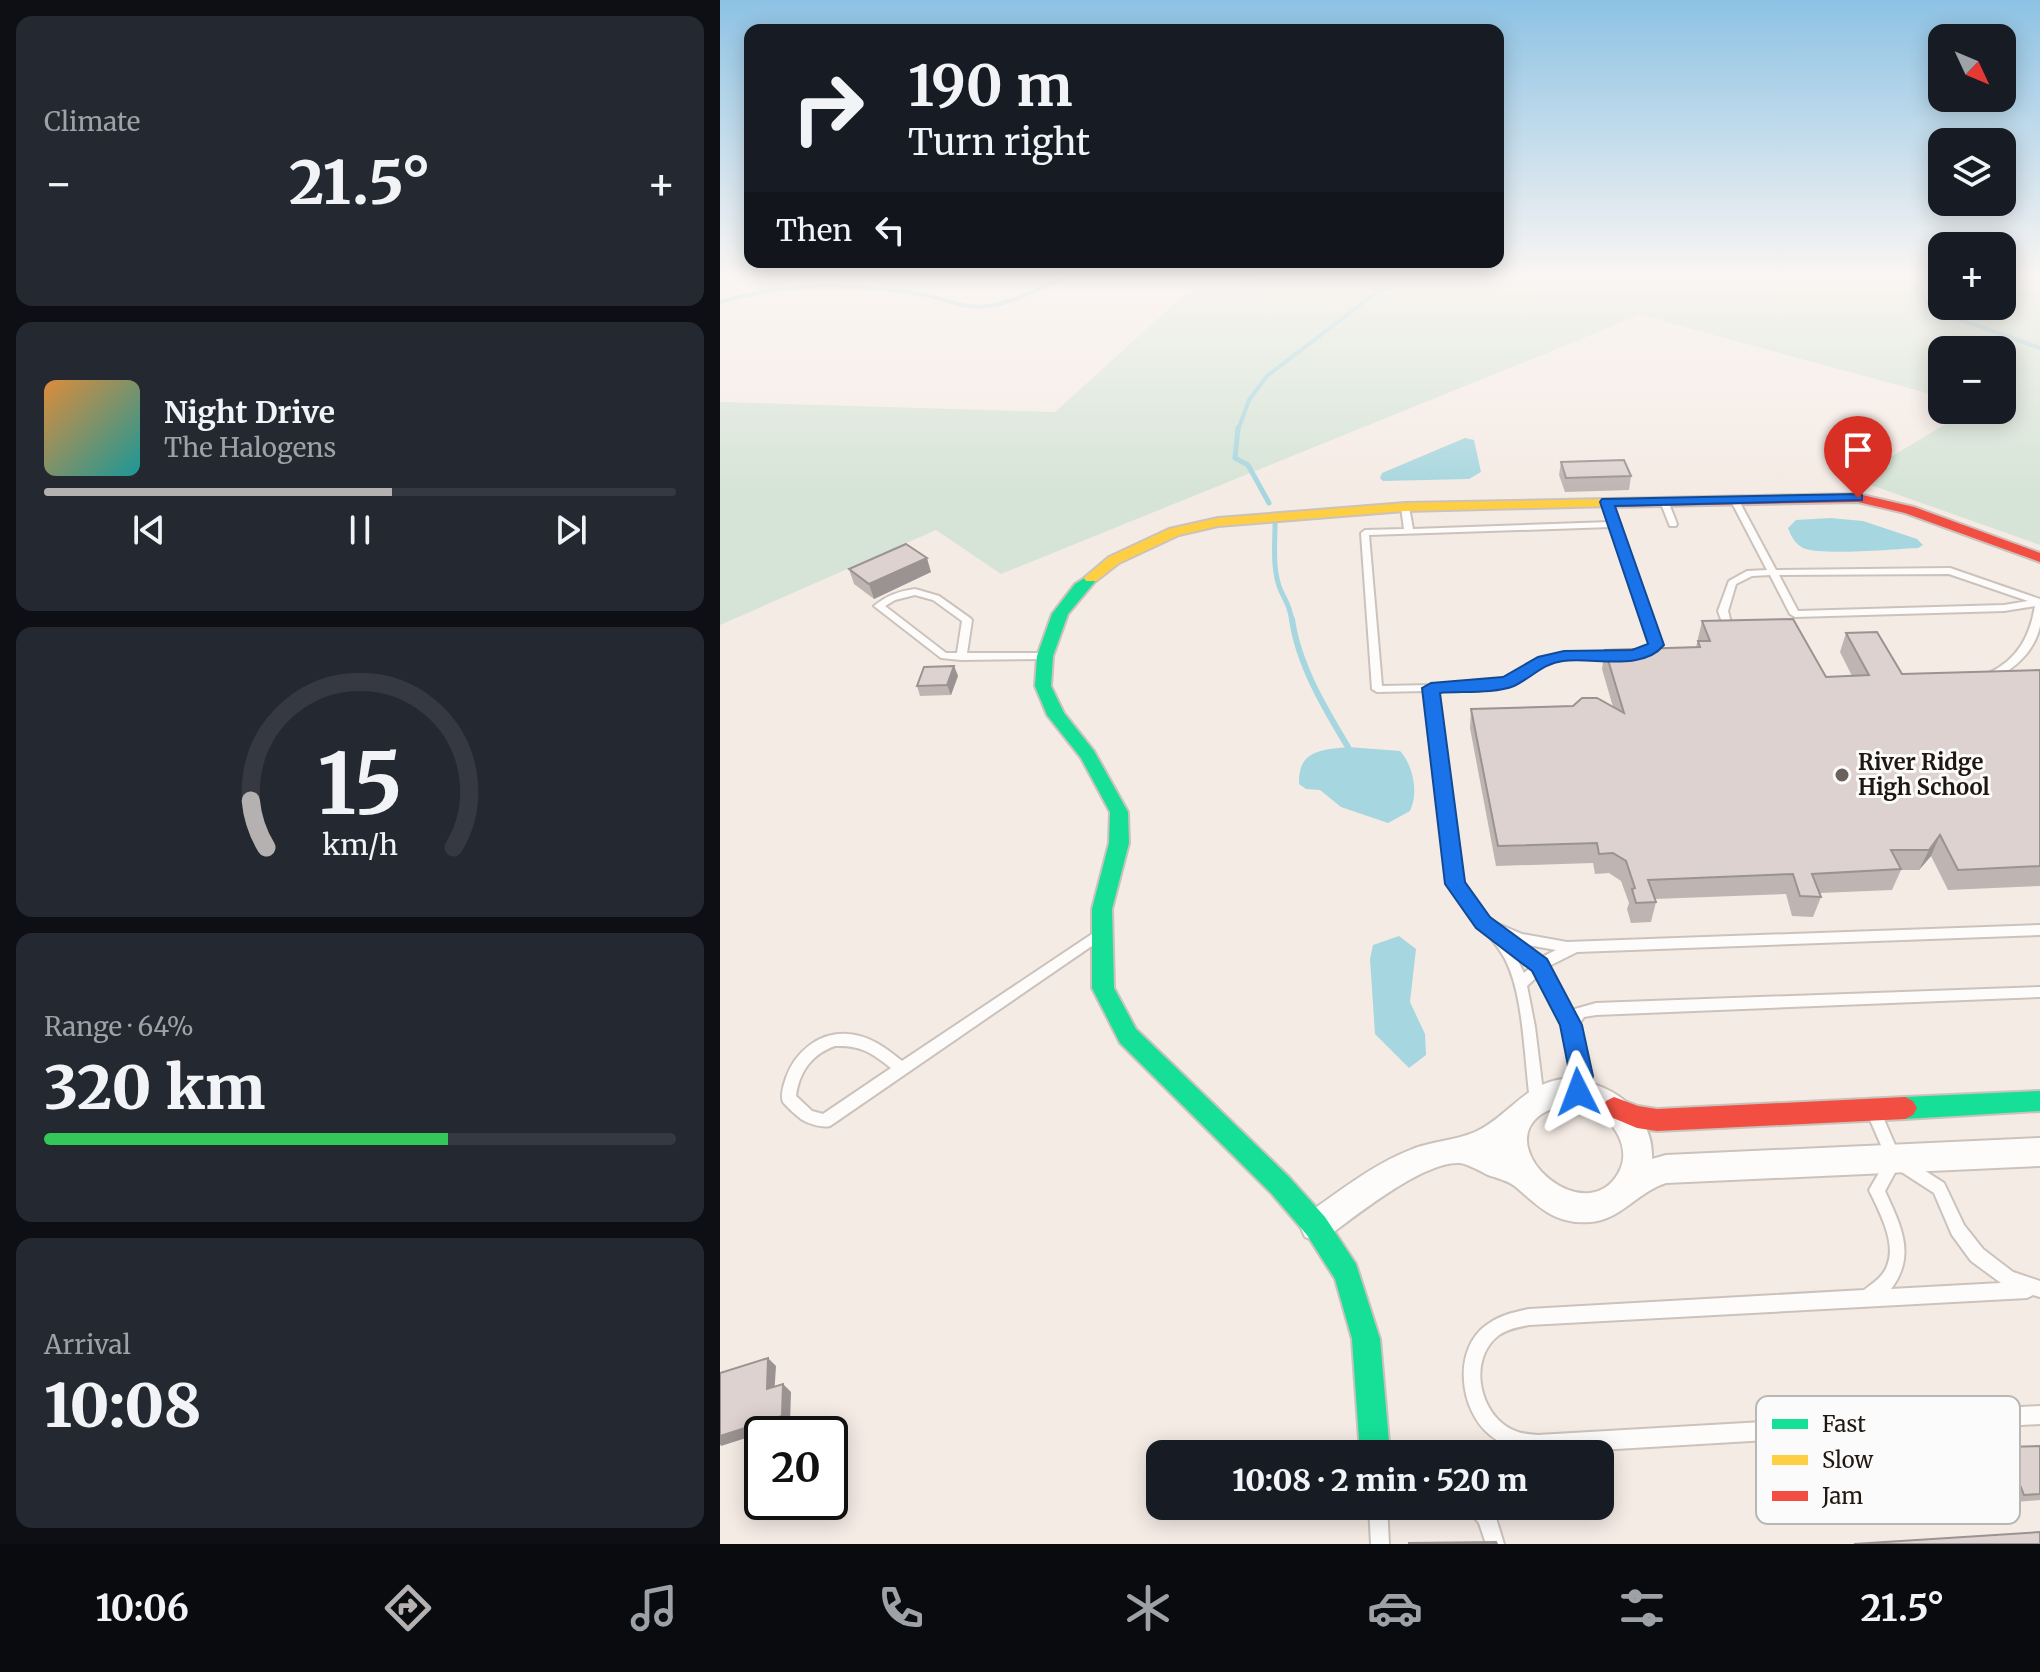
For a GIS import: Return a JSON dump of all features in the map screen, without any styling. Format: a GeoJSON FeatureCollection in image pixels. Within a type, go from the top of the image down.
{"type":"FeatureCollection","features":[{"type":"Feature","properties":{"kind":"street"},"geometry":{"type":"LineString","coordinates":[[1374,1440],[1366,1339],[1347,1273],[1316,1226],[1280,1185],[1128,1036],[1103,988],[1102,909],[1119,843],[1119,812],[1088,755],[1056,715],[1043,686],[1045,656],[1060,614],[1080,587],[1114,560],[1154,540],[1192,527],[1245,518],[1405,507],[1842,497],[1872,500],[1909,510],[2040,558]]}},
{"type":"Feature","properties":{"kind":"street"},"geometry":{"type":"LineString","coordinates":[[1316,1226],[1398,1169],[1439,1154],[1464,1151],[1490,1140],[1527,1110],[1559,1092],[1578,1092],[1637,1117],[1657,1120],[2040,1101]]}},
{"type":"Feature","properties":{"kind":"street"},"geometry":{"type":"LineString","coordinates":[[1614,1108],[1636,1137],[1639,1154],[1637,1170],[1629,1187]]}},
{"type":"Feature","properties":{"kind":"street"},"geometry":{"type":"LineString","coordinates":[[1527,1110],[1512,1138],[1514,1156],[1522,1174],[1535,1190],[1554,1201],[1575,1207],[1596,1206],[1614,1199],[1645,1175],[1666,1169],[2040,1152]]}},
{"type":"Feature","properties":{"kind":"street"},"geometry":{"type":"LineString","coordinates":[[1464,1151],[1522,1174]]}},
{"type":"Feature","properties":{"kind":"lane"},"geometry":{"type":"LineString","coordinates":[[1734,499],[1795,614],[2004,608],[2040,602]]}},
{"type":"Feature","properties":{"kind":"lane"},"geometry":{"type":"LineString","coordinates":[[1664,501],[1673,524]]}},
{"type":"Feature","properties":{"kind":"lane"},"geometry":{"type":"LineString","coordinates":[[1607,502],[1656,645],[1648,652],[1564,656],[1544,661],[1507,682],[1377,689],[1365,533],[1614,524]]}},
{"type":"Feature","properties":{"kind":"lane"},"geometry":{"type":"LineString","coordinates":[[1405,507],[1409,531]]}},
{"type":"Feature","properties":{"kind":"lane"},"geometry":{"type":"LineString","coordinates":[[1726,623],[1723,611],[1732,583],[1750,573],[1950,571],[2040,602]]}},
{"type":"Feature","properties":{"kind":"lane"},"geometry":{"type":"LineString","coordinates":[[961,657],[967,620],[936,596],[920,592],[905,593],[879,606],[939,654],[961,657],[1045,656]]}},
{"type":"Feature","properties":{"kind":"lane"},"geometry":{"type":"LineString","coordinates":[[1988,677],[2007,670],[2027,647],[2037,626],[2040,602]]}},
{"type":"Feature","properties":{"kind":"lane"},"geometry":{"type":"LineString","coordinates":[[1431,688],[1453,877],[1483,922],[1500,941],[1513,962],[1520,985],[1527,1110]]}},
{"type":"Feature","properties":{"kind":"lane"},"geometry":{"type":"LineString","coordinates":[[1483,922],[1520,939],[1545,945],[1581,946],[2040,930]]}},
{"type":"Feature","properties":{"kind":"lane"},"geometry":{"type":"LineString","coordinates":[[1483,922],[1540,965],[1571,1025],[1582,1076],[1578,1092]]}},
{"type":"Feature","properties":{"kind":"lane"},"geometry":{"type":"LineString","coordinates":[[901,1068],[861,1042],[835,1042],[809,1051],[793,1069],[789,1098],[808,1116],[825,1121],[1102,932]]}},
{"type":"Feature","properties":{"kind":"lane"},"geometry":{"type":"LineString","coordinates":[[1520,985],[1540,965],[1566,950],[1581,946]]}},
{"type":"Feature","properties":{"kind":"lane"},"geometry":{"type":"LineString","coordinates":[[1571,1025],[1580,1013],[1596,1009],[2040,992]]}},
{"type":"Feature","properties":{"kind":"lane"},"geometry":{"type":"LineString","coordinates":[[1872,1108],[1894,1159],[1939,1188],[1958,1230],[1977,1255],[2009,1279],[2040,1289]]}},
{"type":"Feature","properties":{"kind":"lane"},"geometry":{"type":"LineString","coordinates":[[1866,1299],[1887,1286],[1896,1266],[1899,1245],[1877,1190],[1894,1159]]}},
{"type":"Feature","properties":{"kind":"lane"},"geometry":{"type":"LineString","coordinates":[[1756,1431],[1528,1444],[1504,1435],[1491,1424],[1480,1409],[1472,1387],[1471,1370],[1477,1349],[1488,1334],[1506,1322],[1529,1317],[2040,1289]]}},
{"type":"Feature","properties":{"kind":"lane"},"geometry":{"type":"LineString","coordinates":[[2020,1416],[2040,1415]]}},
{"type":"Feature","properties":{"kind":"lane"},"geometry":{"type":"LineString","coordinates":[[1379,1520],[1380,1544]]}},
{"type":"Feature","properties":{"kind":"lane"},"geometry":{"type":"LineString","coordinates":[[1488,1520],[1495,1544]]}},
{"type":"Feature","properties":{"kind":"green space"},"geometry":{"type":"Polygon","coordinates":[[[1126,348],[1558,348],[1001,574],[936,530],[720,625],[720,402],[1055,412],[1126,348]]]}},
{"type":"Feature","properties":{"kind":"green space"},"geometry":{"type":"Polygon","coordinates":[[[1762,348],[1928,348],[1928,393],[1762,348]]]}},
{"type":"Feature","properties":{"kind":"green space"},"geometry":{"type":"Polygon","coordinates":[[[2016,348],[2040,348],[2040,545],[1854,479],[1946,424],[2016,424],[2016,348]]]}},
{"type":"Feature","properties":{"kind":"water"},"geometry":{"type":"Polygon","coordinates":[[[1465,438],[1474,440],[1481,472],[1469,479],[1383,481],[1380,478],[1382,473],[1465,438]]]}},
{"type":"Feature","properties":{"kind":"water"},"geometry":{"type":"Polygon","coordinates":[[[1830,518],[1863,521],[1917,539],[1923,545],[1876,551],[1812,550],[1798,544],[1788,528],[1796,520],[1830,518]]]}},
{"type":"Feature","properties":{"kind":"water"},"geometry":{"type":"Polygon","coordinates":[[[1348,747],[1400,751],[1413,780],[1414,796],[1410,811],[1388,823],[1341,807],[1320,790],[1306,789],[1299,784],[1302,764],[1307,758],[1320,751],[1348,747]]]}},
{"type":"Feature","properties":{"kind":"water"},"geometry":{"type":"Polygon","coordinates":[[[1399,936],[1416,949],[1410,1002],[1425,1034],[1426,1055],[1409,1068],[1375,1034],[1370,959],[1373,945],[1399,936]]]}},
{"type":"Feature","properties":{"kind":"building"},"geometry":{"type":"Polygon","coordinates":[[[1624,460],[1631,476],[1566,478],[1561,462],[1624,460]]]}},
{"type":"Feature","properties":{"kind":"building"},"geometry":{"type":"Polygon","coordinates":[[[906,544],[927,558],[869,584],[849,569],[906,544]]]}},
{"type":"Feature","properties":{"kind":"building"},"geometry":{"type":"Polygon","coordinates":[[[1793,619],[1826,677],[1869,675],[1846,633],[1877,632],[1902,674],[2040,670],[2040,866],[1958,870],[1940,835],[1929,850],[1891,850],[1901,869],[1812,874],[1821,897],[1800,896],[1793,874],[1648,880],[1656,902],[1636,903],[1632,889],[1635,888],[1626,861],[1613,853],[1599,854],[1597,843],[1498,846],[1471,709],[1573,706],[1582,698],[1597,698],[1624,713],[1605,650],[1700,647],[1698,641],[1710,641],[1702,621],[1793,619]]]}},
{"type":"Feature","properties":{"kind":"building"},"geometry":{"type":"Polygon","coordinates":[[[954,666],[947,685],[917,686],[924,667],[954,666]]]}},
{"type":"Feature","properties":{"kind":"building"},"geometry":{"type":"Polygon","coordinates":[[[768,1358],[767,1389],[783,1384],[782,1416],[744,1416],[744,1428],[720,1436],[720,1373],[768,1358]]]}},
{"type":"Feature","properties":{"kind":"building"},"geometry":{"type":"Polygon","coordinates":[[[2040,1446],[2040,1494],[2024,1495],[2020,1485],[2020,1447],[2040,1446]]]}},
{"type":"Feature","properties":{"kind":"building"},"geometry":{"type":"Polygon","coordinates":[[[2040,1532],[2040,1544],[1854,1544],[2040,1532]]]}},
{"type":"Feature","properties":{"kind":"building"},"geometry":{"type":"Polygon","coordinates":[[[1496,1542],[1497,1544],[1408,1543],[1496,1542]]]}},
{"type":"Feature","properties":{"kind":"waterway"},"geometry":{"type":"LineString","coordinates":[[1238,430],[1249,400],[1267,376],[1304,348]]}},
{"type":"Feature","properties":{"kind":"waterway"},"geometry":{"type":"LineString","coordinates":[[1238,428],[1235,458],[1248,465],[1269,503]]}},
{"type":"Feature","properties":{"kind":"waterway"},"geometry":{"type":"LineString","coordinates":[[1275,524],[1276,575],[1292,621]]}},
{"type":"Feature","properties":{"kind":"waterway"},"geometry":{"type":"LineString","coordinates":[[1292,619],[1306,669],[1348,747]]}},
{"type":"Feature","properties":{"kind":"traffic: fast"},"geometry":{"type":"LineString","coordinates":[[1091,578],[1080,587],[1060,614],[1045,656],[1043,686],[1056,715],[1088,755],[1119,812],[1119,843],[1102,909],[1103,988],[1128,1036],[1280,1185],[1316,1226],[1347,1273],[1366,1339],[1374,1440]]}},
{"type":"Feature","properties":{"kind":"traffic: fast"},"geometry":{"type":"LineString","coordinates":[[1905,1108],[2040,1101]]}},
{"type":"Feature","properties":{"kind":"traffic: slow"},"geometry":{"type":"LineString","coordinates":[[1091,578],[1114,560],[1174,532],[1218,522],[1405,507],[1609,503]]}},
{"type":"Feature","properties":{"kind":"traffic: jam"},"geometry":{"type":"LineString","coordinates":[[1609,503],[1858,498],[1909,510],[2040,558]]}},
{"type":"Feature","properties":{"kind":"traffic: jam"},"geometry":{"type":"LineString","coordinates":[[1614,1108],[1637,1117],[1657,1120],[1905,1108]]}},
{"type":"Feature","properties":{"kind":"place","name":"River Ridge High School"},"geometry":{"type":"Point","coordinates":[1842,775]}},
{"type":"Feature","properties":{"kind":"route"},"geometry":{"type":"LineString","coordinates":[[1578,1092],[1582,1076],[1571,1025],[1540,965],[1483,922],[1455,884],[1431,688],[1507,682],[1533,666],[1564,656],[1632,655],[1648,652],[1656,645],[1607,502],[1858,498]]}}]}
